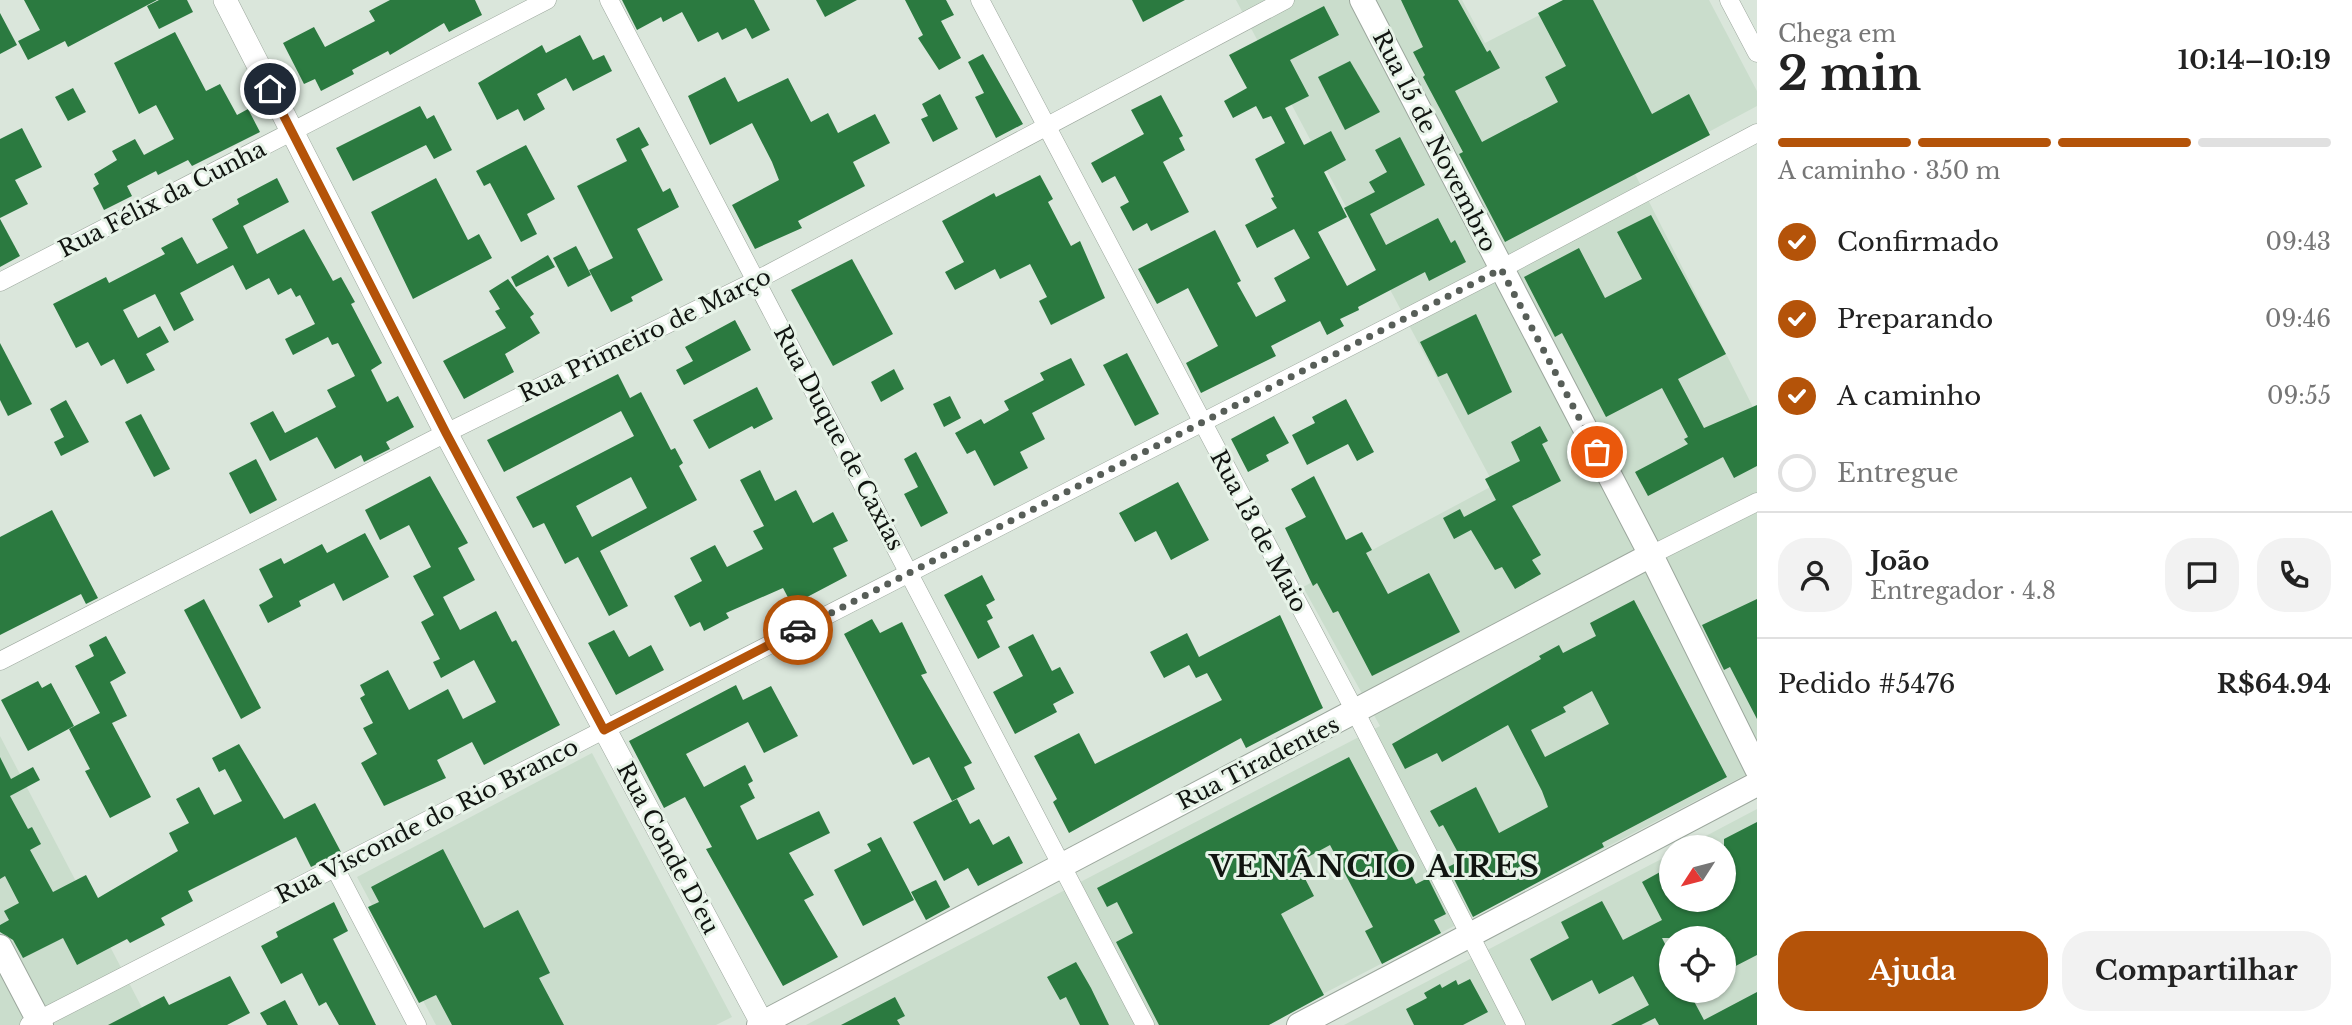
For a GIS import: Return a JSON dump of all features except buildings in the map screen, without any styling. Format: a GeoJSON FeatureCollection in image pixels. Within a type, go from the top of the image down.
{"type":"FeatureCollection","features":[{"type":"Feature","properties":{"kind":"main road","name":"Rua 15 de Novembro"},"geometry":{"type":"LineString","coordinates":[[1362,0],[1651,555],[1757,769]]}},
{"type":"Feature","properties":{"kind":"main road","name":"Rua Tiradentes"},"geometry":{"type":"LineString","coordinates":[[762,1024],[1651,555]]}},
{"type":"Feature","properties":{"kind":"main road"},"geometry":{"type":"LineString","coordinates":[[1300,1025],[1757,784]]}},
{"type":"Feature","properties":{"kind":"main road"},"geometry":{"type":"LineString","coordinates":[[0,947],[36,1023]]}},
{"type":"Feature","properties":{"kind":"street","name":"Rua Conde D'eu"},"geometry":{"type":"LineString","coordinates":[[225,0],[446,433],[762,1024]]}},
{"type":"Feature","properties":{"kind":"street","name":"Rua Félix da Cunha"},"geometry":{"type":"LineString","coordinates":[[0,282],[547,0]]}},
{"type":"Feature","properties":{"kind":"street","name":"Rua Duque de Caxias"},"geometry":{"type":"LineString","coordinates":[[609,0],[757,280],[1059,867],[1144,1025]]}},
{"type":"Feature","properties":{"kind":"street","name":"Rua 13 de Maio"},"geometry":{"type":"LineString","coordinates":[[980,0],[1356,713],[1516,1025]]}},
{"type":"Feature","properties":{"kind":"street","name":"Rua Primeiro de Março"},"geometry":{"type":"LineString","coordinates":[[0,661],[446,433],[757,280],[1285,0]]}},
{"type":"Feature","properties":{"kind":"street"},"geometry":{"type":"LineString","coordinates":[[1729,0],[1757,52]]}},
{"type":"Feature","properties":{"kind":"street","name":"Rua Visconde do Rio Branco"},"geometry":{"type":"LineString","coordinates":[[36,1023],[1501,269],[1757,133]]}},
{"type":"Feature","properties":{"kind":"street","name":"Rua Tiradentes"},"geometry":{"type":"LineString","coordinates":[[1651,555],[1757,502]]}},
{"type":"Feature","properties":{"kind":"street"},"geometry":{"type":"LineString","coordinates":[[335,868],[417,1025]]}},
{"type":"Feature","properties":{"kind":"shaded area"},"geometry":{"type":"Polygon","coordinates":[[[1236,0],[1462,0],[1485,43],[1569,0],[1709,0],[1757,91],[1757,106],[1634,172],[1757,415],[1757,769],[1263,1025],[806,1025],[1380,726],[1303,587],[1494,485],[1236,0]]]}},
{"type":"Feature","properties":{"kind":"shaded area"},"geometry":{"type":"Polygon","coordinates":[[[0,736],[151,1025],[0,1025],[0,736]]]}},
{"type":"Feature","properties":{"kind":"shaded area"},"geometry":{"type":"Polygon","coordinates":[[[592,753],[732,1017],[716,1025],[436,1025],[357,877],[592,753]]]}},
{"type":"Feature","properties":{"kind":"shaded area"},"geometry":{"type":"Polygon","coordinates":[[[1757,809],[1757,1025],[1344,1025],[1659,860],[1659,912],[1736,912],[1736,835],[1708,835],[1757,809]]]}},
{"type":"Feature","properties":{"kind":"way so far"},"geometry":{"type":"LineString","coordinates":[[798,630],[1501,269],[1597,452]]}},
{"type":"Feature","properties":{"kind":"district","name":"VENÂNCIO AIRES"},"geometry":{"type":"Point","coordinates":[1375,866]}},
{"type":"Feature","properties":{"kind":"route"},"geometry":{"type":"LineString","coordinates":[[270,89],[446,433],[604,730],[798,630]]}}]}
